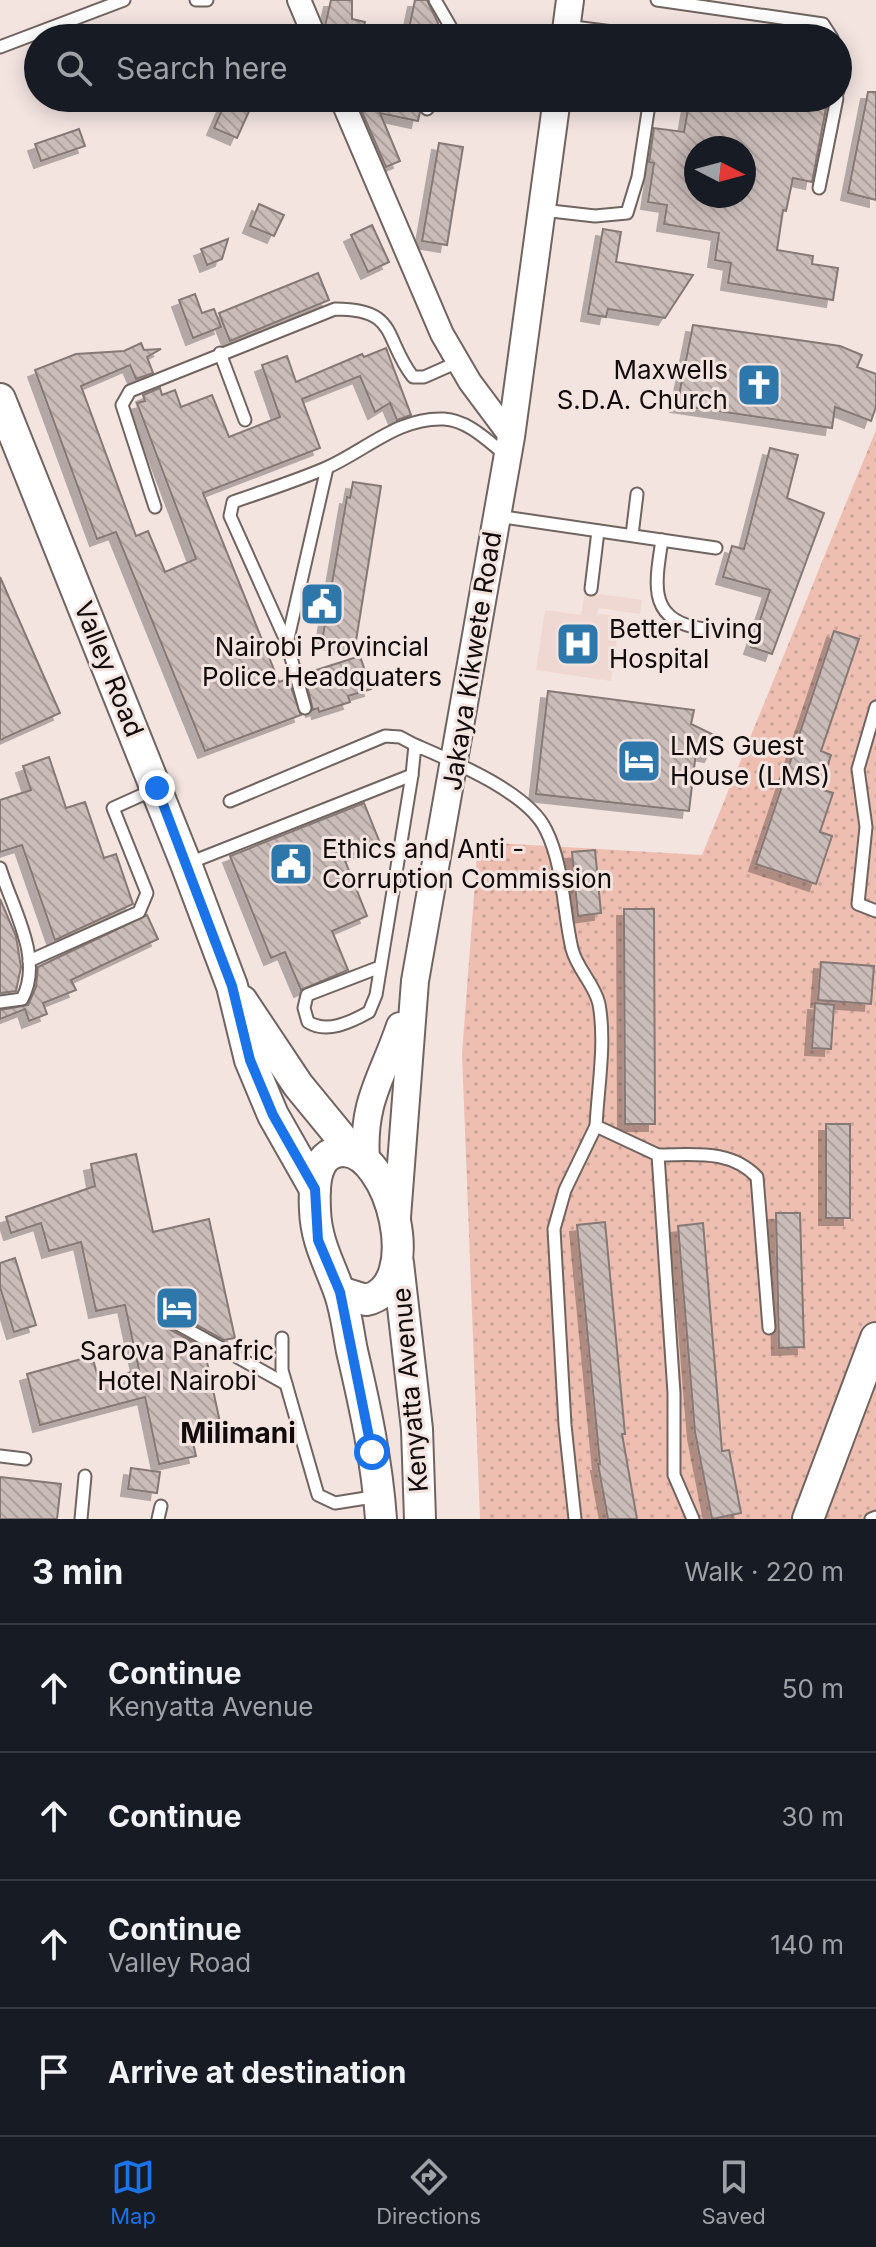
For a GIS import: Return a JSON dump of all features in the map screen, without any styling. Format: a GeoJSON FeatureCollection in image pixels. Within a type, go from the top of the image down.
{"type":"FeatureCollection","features":[{"type":"Feature","properties":{"kind":"main road","name":"Valley Road"},"geometry":{"type":"LineString","coordinates":[[0,399],[186,864],[232,986],[256,1074],[273,1115],[315,1189]]}},
{"type":"Feature","properties":{"kind":"main road","name":"Valley Road"},"geometry":{"type":"LineString","coordinates":[[232,986],[298,1085],[360,1156],[383,1190],[396,1225]]}},
{"type":"Feature","properties":{"kind":"main road"},"geometry":{"type":"LineString","coordinates":[[315,1189],[323,1161],[341,1151],[360,1156]]}},
{"type":"Feature","properties":{"kind":"main road","name":"Kenyatta Avenue"},"geometry":{"type":"LineString","coordinates":[[315,1189],[318,1240],[340,1292],[380,1513]]}},
{"type":"Feature","properties":{"kind":"main road","name":"Kenyatta Avenue"},"geometry":{"type":"LineString","coordinates":[[396,1225],[397,1261],[417,1429],[420,1519]]}},
{"type":"Feature","properties":{"kind":"main road"},"geometry":{"type":"LineString","coordinates":[[340,1292],[357,1300],[375,1298],[393,1280],[397,1261]]}},
{"type":"Feature","properties":{"kind":"main road"},"geometry":{"type":"LineString","coordinates":[[808,1519],[876,1338]]}},
{"type":"Feature","properties":{"kind":"street"},"geometry":{"type":"LineString","coordinates":[[299,0],[309,24]]}},
{"type":"Feature","properties":{"kind":"street"},"geometry":{"type":"LineString","coordinates":[[567,24],[570,0]]}},
{"type":"Feature","properties":{"kind":"street"},"geometry":{"type":"LineString","coordinates":[[347,112],[442,334],[509,446]]}},
{"type":"Feature","properties":{"kind":"street","name":"Jakaya Kikwete Road"},"geometry":{"type":"LineString","coordinates":[[396,1225],[415,981],[456,762],[509,446],[555,112]]}},
{"type":"Feature","properties":{"kind":"street"},"geometry":{"type":"LineString","coordinates":[[360,1156],[367,1105],[388,1060],[415,981]]}},
{"type":"Feature","properties":{"kind":"lane"},"geometry":{"type":"LineString","coordinates":[[61,24],[124,0]]}},
{"type":"Feature","properties":{"kind":"lane"},"geometry":{"type":"LineString","coordinates":[[196,0],[207,0]]}},
{"type":"Feature","properties":{"kind":"lane"},"geometry":{"type":"LineString","coordinates":[[435,0],[449,24]]}},
{"type":"Feature","properties":{"kind":"lane"},"geometry":{"type":"LineString","coordinates":[[657,0],[823,24]]}},
{"type":"Feature","properties":{"kind":"lane"},"geometry":{"type":"LineString","coordinates":[[0,47],[24,38]]}},
{"type":"Feature","properties":{"kind":"lane"},"geometry":{"type":"LineString","coordinates":[[542,210],[595,216],[627,213],[638,177],[648,112]]}},
{"type":"Feature","properties":{"kind":"lane"},"geometry":{"type":"LineString","coordinates":[[819,188],[834,112]]}},
{"type":"Feature","properties":{"kind":"lane"},"geometry":{"type":"LineString","coordinates":[[155,507],[122,405],[130,391],[335,309],[356,309],[383,321],[413,377],[424,377],[458,362]]}},
{"type":"Feature","properties":{"kind":"lane"},"geometry":{"type":"LineString","coordinates":[[220,353],[245,420]]}},
{"type":"Feature","properties":{"kind":"lane"},"geometry":{"type":"LineString","coordinates":[[305,708],[287,643],[230,516],[233,502],[327,468],[391,432],[418,422],[444,419],[509,446]]}},
{"type":"Feature","properties":{"kind":"lane"},"geometry":{"type":"LineString","coordinates":[[287,643],[327,468]]}},
{"type":"Feature","properties":{"kind":"lane"},"geometry":{"type":"LineString","coordinates":[[632,535],[637,494]]}},
{"type":"Feature","properties":{"kind":"lane"},"geometry":{"type":"LineString","coordinates":[[496,516],[716,548]]}},
{"type":"Feature","properties":{"kind":"lane"},"geometry":{"type":"LineString","coordinates":[[591,589],[598,531]]}},
{"type":"Feature","properties":{"kind":"lane"},"geometry":{"type":"LineString","coordinates":[[662,540],[655,582],[658,600],[674,621],[705,629]]}},
{"type":"Feature","properties":{"kind":"lane"},"geometry":{"type":"LineString","coordinates":[[876,707],[858,769],[866,827],[858,904],[876,911]]}},
{"type":"Feature","properties":{"kind":"lane"},"geometry":{"type":"LineString","coordinates":[[230,801],[385,736],[400,737],[456,762],[527,807],[546,829],[573,953],[598,1001],[602,1036],[596,1126],[565,1190],[554,1229],[565,1425],[575,1519]]}},
{"type":"Feature","properties":{"kind":"lane"},"geometry":{"type":"LineString","coordinates":[[380,967],[307,995],[304,1008],[308,1022],[316,1027],[329,1027],[369,1012],[380,967],[415,745]]}},
{"type":"Feature","properties":{"kind":"lane"},"geometry":{"type":"LineString","coordinates":[[186,864],[412,775]]}},
{"type":"Feature","properties":{"kind":"lane"},"geometry":{"type":"LineString","coordinates":[[29,961],[139,912],[147,893],[113,808],[157,788]]}},
{"type":"Feature","properties":{"kind":"lane"},"geometry":{"type":"LineString","coordinates":[[0,868],[29,950],[30,984],[22,999],[0,1002]]}},
{"type":"Feature","properties":{"kind":"lane"},"geometry":{"type":"LineString","coordinates":[[596,1126],[658,1155],[719,1156],[743,1163],[757,1177],[769,1328]]}},
{"type":"Feature","properties":{"kind":"lane"},"geometry":{"type":"LineString","coordinates":[[658,1155],[674,1393],[674,1475],[693,1519]]}},
{"type":"Feature","properties":{"kind":"lane"},"geometry":{"type":"LineString","coordinates":[[174,1322],[286,1384]]}},
{"type":"Feature","properties":{"kind":"lane"},"geometry":{"type":"LineString","coordinates":[[282,1338],[286,1384],[318,1495],[335,1503],[380,1513]]}},
{"type":"Feature","properties":{"kind":"lane"},"geometry":{"type":"LineString","coordinates":[[0,1456],[25,1459]]}},
{"type":"Feature","properties":{"kind":"lane"},"geometry":{"type":"LineString","coordinates":[[81,1519],[85,1476]]}},
{"type":"Feature","properties":{"kind":"lane"},"geometry":{"type":"LineString","coordinates":[[158,1519],[161,1506]]}},
{"type":"Feature","properties":{"kind":"shaded area"},"geometry":{"type":"Polygon","coordinates":[[[876,430],[876,1519],[480,1519],[462,1054],[478,842],[702,855],[876,430]]]}},
{"type":"Feature","properties":{"kind":"shaded area","name":"Better Living Hospital"},"geometry":{"type":"Polygon","coordinates":[[[585,592],[642,600],[640,614],[598,608],[597,617],[601,614],[620,617],[611,681],[536,670],[545,610],[581,615],[585,592]]]}},
{"type":"Feature","properties":{"kind":"building"},"geometry":{"type":"Polygon","coordinates":[[[331,0],[352,0],[352,19],[365,22],[364,24],[325,24],[331,0]]]}},
{"type":"Feature","properties":{"kind":"building"},"geometry":{"type":"Polygon","coordinates":[[[415,0],[427,0],[438,24],[410,24],[415,0]]]}},
{"type":"Feature","properties":{"kind":"building"},"geometry":{"type":"Polygon","coordinates":[[[868,92],[876,92],[876,200],[848,193],[868,92]]]}},
{"type":"Feature","properties":{"kind":"building"},"geometry":{"type":"Polygon","coordinates":[[[221,112],[249,112],[237,138],[214,128],[221,112]]]}},
{"type":"Feature","properties":{"kind":"building"},"geometry":{"type":"Polygon","coordinates":[[[362,112],[420,112],[418,121],[380,113],[400,161],[386,167],[362,112]]]}},
{"type":"Feature","properties":{"kind":"building"},"geometry":{"type":"Polygon","coordinates":[[[688,112],[825,112],[812,182],[793,178],[786,211],[783,210],[777,250],[813,256],[812,264],[838,268],[833,300],[728,283],[731,263],[715,260],[719,233],[664,224],[667,205],[648,202],[654,163],[649,162],[654,128],[684,132],[688,112]]]}},
{"type":"Feature","properties":{"kind":"building"},"geometry":{"type":"Polygon","coordinates":[[[79,129],[85,146],[41,161],[35,144],[79,129]]]}},
{"type":"Feature","properties":{"kind":"building"},"geometry":{"type":"Polygon","coordinates":[[[439,143],[463,147],[447,245],[422,241],[439,143]]]}},
{"type":"Feature","properties":{"kind":"building"},"geometry":{"type":"Polygon","coordinates":[[[259,204],[284,215],[274,236],[250,226],[259,204]]]}},
{"type":"Feature","properties":{"kind":"building"},"geometry":{"type":"Polygon","coordinates":[[[372,225],[389,262],[368,272],[351,235],[372,225]]]}},
{"type":"Feature","properties":{"kind":"building"},"geometry":{"type":"Polygon","coordinates":[[[603,229],[621,232],[616,262],[693,275],[665,318],[608,309],[606,317],[588,314],[603,229]]]}},
{"type":"Feature","properties":{"kind":"building"},"geometry":{"type":"Polygon","coordinates":[[[228,239],[222,259],[207,265],[201,249],[228,239]]]}},
{"type":"Feature","properties":{"kind":"building"},"geometry":{"type":"Polygon","coordinates":[[[318,273],[329,300],[230,341],[219,313],[318,273]]]}},
{"type":"Feature","properties":{"kind":"building"},"geometry":{"type":"Polygon","coordinates":[[[195,294],[202,313],[214,309],[221,327],[193,338],[179,300],[195,294]]]}},
{"type":"Feature","properties":{"kind":"building","name":"Maxwells S.D.A. Church"},"geometry":{"type":"Polygon","coordinates":[[[693,325],[840,346],[862,355],[857,367],[876,374],[876,407],[871,421],[835,407],[832,428],[677,405],[693,325]]]}},
{"type":"Feature","properties":{"kind":"building"},"geometry":{"type":"Polygon","coordinates":[[[141,343],[144,350],[161,349],[147,357],[153,373],[136,379],[130,365],[81,386],[136,536],[148,531],[165,572],[196,559],[137,403],[145,401],[143,395],[160,388],[162,395],[175,390],[181,407],[212,395],[229,437],[280,417],[262,365],[287,356],[296,382],[362,354],[364,357],[386,348],[411,415],[397,420],[390,403],[375,412],[360,376],[302,399],[320,448],[203,493],[279,682],[288,679],[301,715],[205,751],[116,532],[97,539],[35,370],[76,354],[124,351],[141,343]]]}},
{"type":"Feature","properties":{"kind":"building"},"geometry":{"type":"Polygon","coordinates":[[[770,448],[798,455],[787,498],[824,513],[772,654],[751,647],[770,590],[723,577],[732,546],[744,549],[770,448]]]}},
{"type":"Feature","properties":{"kind":"building","name":"Nairobi Provincial Police Headquaters"},"geometry":{"type":"Polygon","coordinates":[[[353,482],[381,486],[355,647],[322,641],[347,497],[350,498],[353,482]]]}},
{"type":"Feature","properties":{"kind":"building"},"geometry":{"type":"Polygon","coordinates":[[[0,577],[60,713],[0,740],[0,577]]]}},
{"type":"Feature","properties":{"kind":"building"},"geometry":{"type":"Polygon","coordinates":[[[834,631],[859,639],[821,751],[831,755],[820,789],[833,793],[820,832],[832,836],[816,884],[756,864],[834,631]]]}},
{"type":"Feature","properties":{"kind":"building"},"geometry":{"type":"Polygon","coordinates":[[[360,656],[371,689],[348,696],[350,702],[319,712],[318,708],[313,710],[304,674],[360,656]]]}},
{"type":"Feature","properties":{"kind":"building","name":"LMS Guest House (LMS)"},"geometry":{"type":"Polygon","coordinates":[[[548,691],[694,710],[691,724],[720,738],[711,755],[696,752],[689,811],[536,794],[548,691]]]}},
{"type":"Feature","properties":{"kind":"building"},"geometry":{"type":"Polygon","coordinates":[[[49,757],[66,808],[85,802],[104,858],[116,854],[133,904],[55,940],[22,845],[0,852],[0,800],[31,790],[23,766],[49,757]]]}},
{"type":"Feature","properties":{"kind":"building"},"geometry":{"type":"Polygon","coordinates":[[[364,803],[380,843],[344,858],[367,916],[332,931],[348,970],[301,990],[285,952],[271,958],[230,856],[364,803]]]}},
{"type":"Feature","properties":{"kind":"building"},"geometry":{"type":"Polygon","coordinates":[[[595,850],[601,913],[578,916],[572,852],[595,850]]]}},
{"type":"Feature","properties":{"kind":"building"},"geometry":{"type":"Polygon","coordinates":[[[0,899],[16,936],[21,967],[16,991],[0,993],[0,899]]]}},
{"type":"Feature","properties":{"kind":"building"},"geometry":{"type":"Polygon","coordinates":[[[624,909],[654,909],[655,1124],[625,1124],[624,909]]]}},
{"type":"Feature","properties":{"kind":"building"},"geometry":{"type":"Polygon","coordinates":[[[147,915],[158,939],[71,980],[76,990],[43,1003],[47,1014],[29,1021],[25,1009],[0,1019],[0,1010],[28,1005],[36,987],[38,967],[147,915]]]}},
{"type":"Feature","properties":{"kind":"building"},"geometry":{"type":"Polygon","coordinates":[[[821,962],[874,966],[871,1004],[818,1000],[821,962]]]}},
{"type":"Feature","properties":{"kind":"building"},"geometry":{"type":"Polygon","coordinates":[[[815,1003],[834,1005],[831,1049],[812,1048],[815,1003]]]}},
{"type":"Feature","properties":{"kind":"building"},"geometry":{"type":"Polygon","coordinates":[[[826,1124],[850,1124],[850,1218],[826,1218],[826,1124]]]}},
{"type":"Feature","properties":{"kind":"building","name":"Sarova Panafric Hotel Nairobi"},"geometry":{"type":"Polygon","coordinates":[[[136,1154],[153,1232],[209,1219],[235,1338],[224,1340],[177,1314],[167,1317],[169,1329],[204,1348],[221,1427],[191,1434],[196,1456],[159,1464],[145,1397],[40,1425],[27,1374],[92,1356],[99,1381],[139,1370],[125,1305],[96,1311],[81,1242],[49,1251],[41,1223],[11,1233],[6,1217],[95,1186],[91,1164],[136,1154]]]}},
{"type":"Feature","properties":{"kind":"building"},"geometry":{"type":"Polygon","coordinates":[[[776,1213],[800,1213],[804,1347],[779,1348],[776,1213]]]}},
{"type":"Feature","properties":{"kind":"building"},"geometry":{"type":"Polygon","coordinates":[[[605,1222],[625,1434],[622,1434],[637,1519],[608,1519],[598,1464],[577,1225],[605,1222]]]}},
{"type":"Feature","properties":{"kind":"building"},"geometry":{"type":"Polygon","coordinates":[[[703,1223],[722,1451],[729,1450],[741,1513],[712,1519],[695,1432],[678,1226],[703,1223]]]}},
{"type":"Feature","properties":{"kind":"building"},"geometry":{"type":"Polygon","coordinates":[[[15,1258],[36,1325],[14,1332],[0,1287],[0,1263],[15,1258]]]}},
{"type":"Feature","properties":{"kind":"building"},"geometry":{"type":"Polygon","coordinates":[[[131,1468],[160,1472],[157,1493],[128,1489],[131,1468]]]}},
{"type":"Feature","properties":{"kind":"building"},"geometry":{"type":"Polygon","coordinates":[[[0,1477],[61,1484],[57,1519],[0,1519],[0,1477]]]}},
{"type":"Feature","properties":{"kind":"place","name":"Maxwells S.D.A. Church"},"geometry":{"type":"Point","coordinates":[759,385]}},
{"type":"Feature","properties":{"kind":"place","name":"Nairobi Provincial Police Headquaters"},"geometry":{"type":"Point","coordinates":[322,604]}},
{"type":"Feature","properties":{"kind":"place","name":"Better Living Hospital"},"geometry":{"type":"Point","coordinates":[578,644]}},
{"type":"Feature","properties":{"kind":"place","name":"LMS Guest House (LMS)"},"geometry":{"type":"Point","coordinates":[639,761]}},
{"type":"Feature","properties":{"kind":"place","name":"Ethics and Anti - Corruption Commission"},"geometry":{"type":"Point","coordinates":[291,864]}},
{"type":"Feature","properties":{"kind":"place","name":"Sarova Panafric Hotel Nairobi"},"geometry":{"type":"Point","coordinates":[177,1308]}},
{"type":"Feature","properties":{"kind":"district","name":"Milimani"},"geometry":{"type":"Point","coordinates":[238,1433]}},
{"type":"Feature","properties":{"kind":"route"},"geometry":{"type":"LineString","coordinates":[[157,788],[232,986],[250,1060],[273,1115],[315,1189],[318,1240],[340,1292],[372,1452]]}}]}
